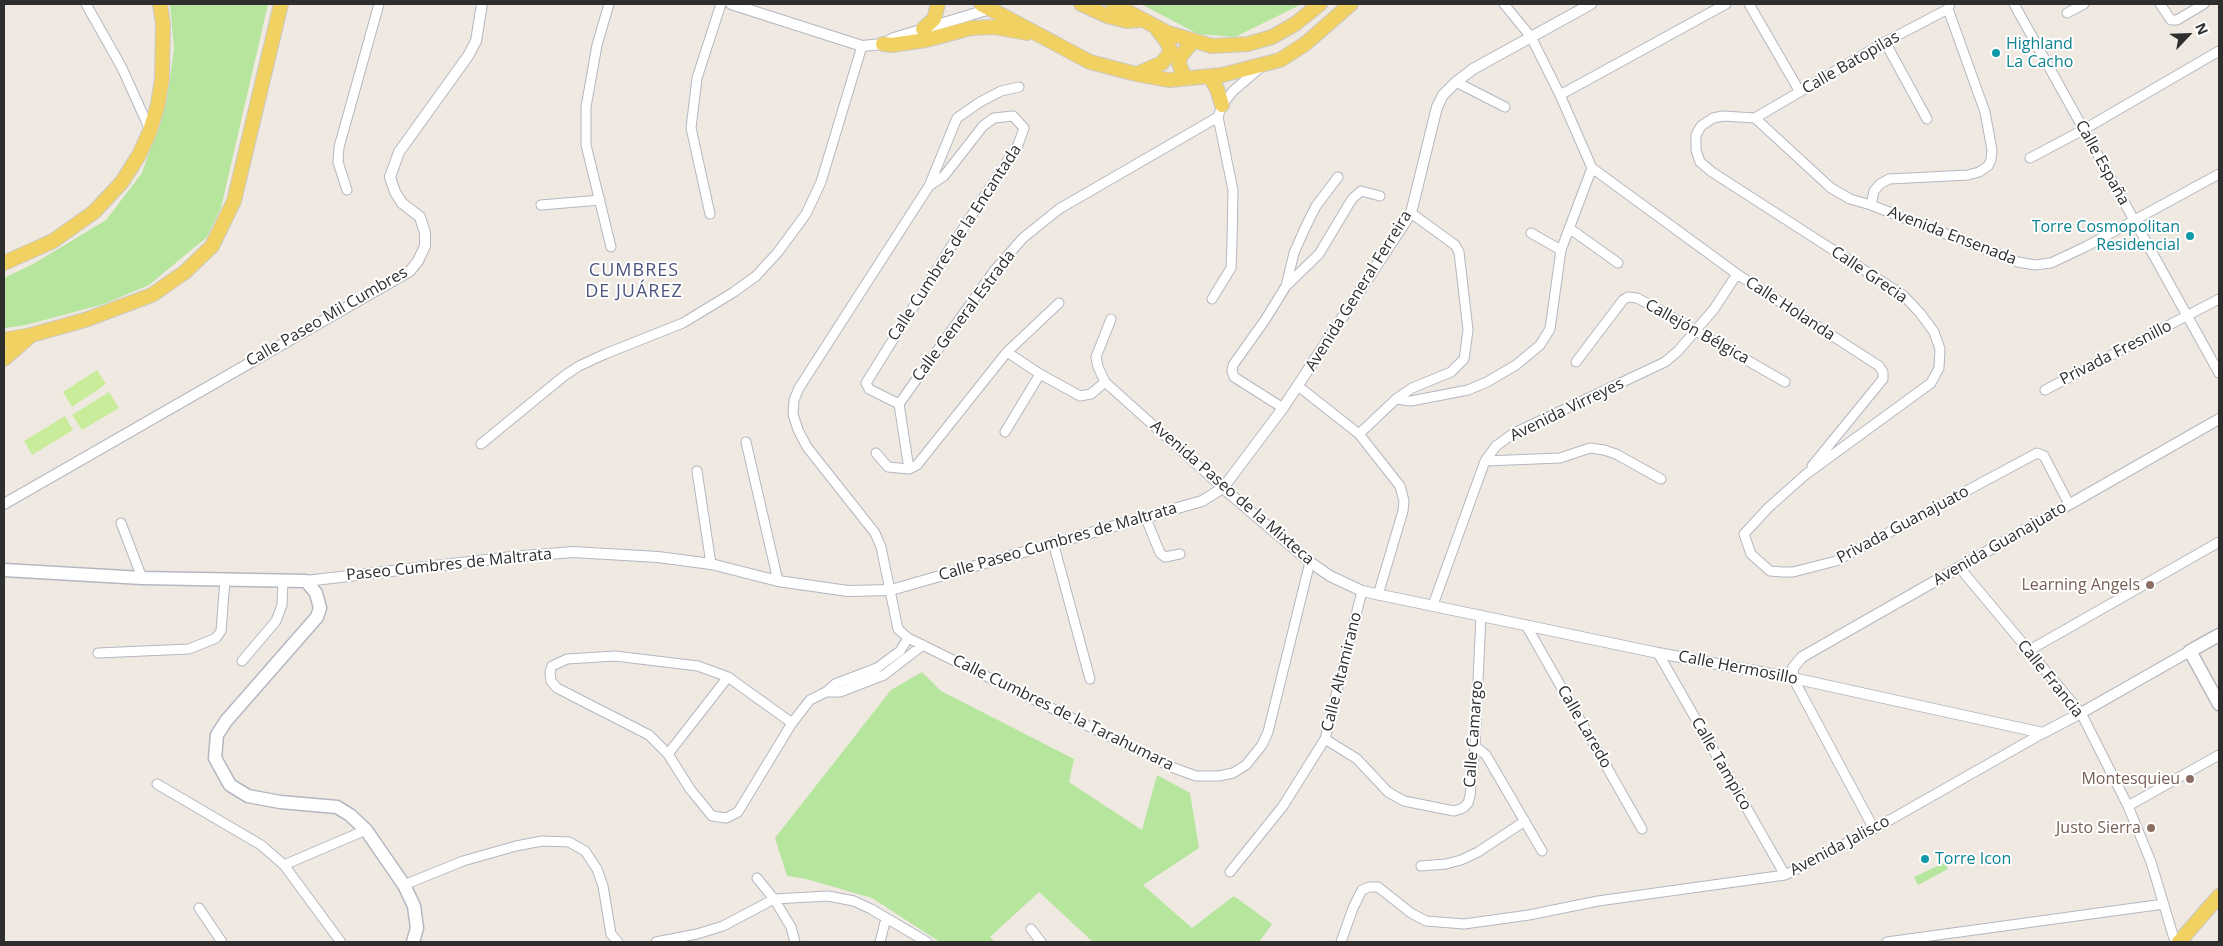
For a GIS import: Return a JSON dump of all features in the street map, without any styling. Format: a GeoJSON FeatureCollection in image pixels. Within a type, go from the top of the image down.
{"type":"FeatureCollection","features":[{"type":"Feature","properties":{"kind":"main road"},"geometry":{"type":"LineString","coordinates":[[4,263],[53,240],[94,212],[122,182],[139,154],[150,130],[158,104],[164,51],[160,4]]}},
{"type":"Feature","properties":{"kind":"main road"},"geometry":{"type":"LineString","coordinates":[[4,340],[31,335],[102,314],[152,294],[185,272],[212,246],[234,201],[281,4]]}},
{"type":"Feature","properties":{"kind":"main road"},"geometry":{"type":"LineString","coordinates":[[923,30],[934,19],[938,4]]}},
{"type":"Feature","properties":{"kind":"main road"},"geometry":{"type":"LineString","coordinates":[[986,6],[1007,4]]}},
{"type":"Feature","properties":{"kind":"main road"},"geometry":{"type":"LineString","coordinates":[[1081,4],[1107,16],[1127,21],[1140,20]]}},
{"type":"Feature","properties":{"kind":"main road"},"geometry":{"type":"LineString","coordinates":[[1113,4],[1154,26],[1212,46],[1248,44],[1272,37],[1295,24],[1320,4]]}},
{"type":"Feature","properties":{"kind":"main road"},"geometry":{"type":"LineString","coordinates":[[986,6],[1090,62],[1169,80],[1210,76],[1263,66],[1280,60],[1306,44],[1351,4]]}},
{"type":"Feature","properties":{"kind":"main road"},"geometry":{"type":"LineString","coordinates":[[1136,74],[1162,63],[1169,54],[1170,49],[1167,42],[1154,26]]}},
{"type":"Feature","properties":{"kind":"main road"},"geometry":{"type":"LineString","coordinates":[[883,44],[892,45],[926,40],[971,28],[994,27],[1043,36]]}},
{"type":"Feature","properties":{"kind":"main road"},"geometry":{"type":"LineString","coordinates":[[1184,78],[1179,64],[1180,57],[1193,41]]}},
{"type":"Feature","properties":{"kind":"main road"},"geometry":{"type":"LineString","coordinates":[[1210,76],[1217,89],[1220,111]]}},
{"type":"Feature","properties":{"kind":"main road"},"geometry":{"type":"LineString","coordinates":[[4,359],[31,335]]}},
{"type":"Feature","properties":{"kind":"main road","name":"Paseo Cumbres de Maltrata"},"geometry":{"type":"LineString","coordinates":[[4,570],[142,578],[306,581]]}},
{"type":"Feature","properties":{"kind":"main road"},"geometry":{"type":"LineString","coordinates":[[306,581],[316,593],[320,608],[317,617],[226,720],[217,735],[215,758],[230,784],[248,796],[280,802],[336,808],[350,815],[366,830],[404,884],[414,906],[417,928],[414,942]]}},
{"type":"Feature","properties":{"kind":"main road","name":"Avenida Jalisco"},"geometry":{"type":"LineString","coordinates":[[2190,651],[2219,635]]}},
{"type":"Feature","properties":{"kind":"main road"},"geometry":{"type":"LineString","coordinates":[[2190,651],[2219,704]]}},
{"type":"Feature","properties":{"kind":"main road"},"geometry":{"type":"LineString","coordinates":[[2179,942],[2219,896]]}},
{"type":"Feature","properties":{"kind":"street"},"geometry":{"type":"LineString","coordinates":[[86,4],[122,68],[150,130]]}},
{"type":"Feature","properties":{"kind":"street"},"geometry":{"type":"LineString","coordinates":[[347,190],[338,162],[339,147],[378,4]]}},
{"type":"Feature","properties":{"kind":"street","name":"Calle Paseo Mil Cumbres"},"geometry":{"type":"LineString","coordinates":[[4,504],[410,271],[418,261],[425,246],[425,233],[420,217],[402,203],[394,192],[390,177],[399,152],[468,56],[476,41],[482,4]]}},
{"type":"Feature","properties":{"kind":"street"},"geometry":{"type":"LineString","coordinates":[[609,4],[596,45],[586,107],[586,145],[611,247]]}},
{"type":"Feature","properties":{"kind":"street"},"geometry":{"type":"LineString","coordinates":[[710,214],[691,128],[698,78],[721,4]]}},
{"type":"Feature","properties":{"kind":"street"},"geometry":{"type":"LineString","coordinates":[[731,4],[862,46],[883,44],[894,38],[923,30],[986,6]]}},
{"type":"Feature","properties":{"kind":"street"},"geometry":{"type":"LineString","coordinates":[[1396,399],[1411,401],[1468,390],[1516,365],[1540,345],[1550,329],[1561,250],[1592,168],[1560,94],[1531,37],[1504,4]]}},
{"type":"Feature","properties":{"kind":"street","name":"Avenida General Ferreira"},"geometry":{"type":"LineString","coordinates":[[1223,488],[1283,408],[1411,213],[1437,108],[1443,95],[1456,82],[1473,70],[1591,4]]}},
{"type":"Feature","properties":{"kind":"street"},"geometry":{"type":"LineString","coordinates":[[1560,94],[1726,4]]}},
{"type":"Feature","properties":{"kind":"street"},"geometry":{"type":"LineString","coordinates":[[1749,4],[1800,92]]}},
{"type":"Feature","properties":{"kind":"street","name":"Calle España"},"geometry":{"type":"LineString","coordinates":[[2014,4],[2219,373]]}},
{"type":"Feature","properties":{"kind":"street"},"geometry":{"type":"LineString","coordinates":[[2067,13],[2084,4]]}},
{"type":"Feature","properties":{"kind":"street"},"geometry":{"type":"LineString","coordinates":[[2160,4],[2171,20],[2177,20],[2204,4]]}},
{"type":"Feature","properties":{"kind":"street"},"geometry":{"type":"LineString","coordinates":[[1871,205],[1874,191],[1880,184],[1889,179],[1968,175],[1979,172],[1988,166],[1992,160],[1985,112],[1949,6]]}},
{"type":"Feature","properties":{"kind":"street","name":"Calle Batopilas"},"geometry":{"type":"LineString","coordinates":[[1755,118],[1949,6]]}},
{"type":"Feature","properties":{"kind":"street"},"geometry":{"type":"LineString","coordinates":[[1885,42],[1927,119]]}},
{"type":"Feature","properties":{"kind":"street"},"geometry":{"type":"LineString","coordinates":[[481,444],[564,376],[579,366],[682,323],[756,276],[792,234],[806,214],[817,190],[862,46]]}},
{"type":"Feature","properties":{"kind":"street"},"geometry":{"type":"LineString","coordinates":[[2030,158],[2084,130],[2219,51]]}},
{"type":"Feature","properties":{"kind":"street","name":"Calle General Estrada"},"geometry":{"type":"LineString","coordinates":[[899,404],[994,271],[1023,238],[1060,209],[1220,111],[1244,80],[1263,66]]}},
{"type":"Feature","properties":{"kind":"street"},"geometry":{"type":"LineString","coordinates":[[1456,82],[1505,107]]}},
{"type":"Feature","properties":{"kind":"street","name":"Calle Cumbres de la Encantada"},"geometry":{"type":"LineString","coordinates":[[891,590],[881,547],[875,533],[807,447],[798,430],[793,414],[794,400],[799,388],[929,186],[957,118],[1000,91],[1019,87]]}},
{"type":"Feature","properties":{"kind":"street"},"geometry":{"type":"LineString","coordinates":[[1212,299],[1231,268],[1233,190],[1220,111]]}},
{"type":"Feature","properties":{"kind":"street","name":"Calle Cumbres de la Encantada"},"geometry":{"type":"LineString","coordinates":[[899,404],[869,389],[866,383],[949,250],[1018,145],[1024,128],[1013,116],[994,118],[984,126],[944,176],[929,186]]}},
{"type":"Feature","properties":{"kind":"street","name":"Calle Grecia"},"geometry":{"type":"LineString","coordinates":[[1755,118],[1723,116],[1713,118],[1701,126],[1696,135],[1696,150],[1700,162],[1712,172],[1902,295],[1934,332],[1940,349],[1939,368],[1931,383],[1805,475]]}},
{"type":"Feature","properties":{"kind":"street","name":"Avenida Ensenada"},"geometry":{"type":"LineString","coordinates":[[1755,118],[1831,188],[1850,199],[1871,205],[2018,262],[2035,265],[2051,263],[2134,222],[2219,174]]}},
{"type":"Feature","properties":{"kind":"street","name":"Calle Holanda"},"geometry":{"type":"LineString","coordinates":[[1592,168],[1737,274],[1879,366],[1883,372],[1882,379],[1805,475]]}},
{"type":"Feature","properties":{"kind":"street"},"geometry":{"type":"LineString","coordinates":[[1286,286],[1294,253],[1305,228],[1316,206],[1338,177]]}},
{"type":"Feature","properties":{"kind":"street"},"geometry":{"type":"LineString","coordinates":[[1283,408],[1234,377],[1232,371],[1286,286],[1319,254],[1352,200],[1361,191],[1380,196]]}},
{"type":"Feature","properties":{"kind":"street"},"geometry":{"type":"LineString","coordinates":[[541,205],[600,200]]}},
{"type":"Feature","properties":{"kind":"street"},"geometry":{"type":"LineString","coordinates":[[1359,434],[1396,399],[1412,388],[1451,372],[1464,359],[1468,330],[1459,252],[1455,245],[1411,213]]}},
{"type":"Feature","properties":{"kind":"street"},"geometry":{"type":"LineString","coordinates":[[1569,228],[1618,263]]}},
{"type":"Feature","properties":{"kind":"street"},"geometry":{"type":"LineString","coordinates":[[1531,232],[1561,250]]}},
{"type":"Feature","properties":{"kind":"street","name":"Avenida Virreyes"},"geometry":{"type":"LineString","coordinates":[[1433,605],[1485,461],[1496,446],[1514,433],[1665,362],[1678,351],[1714,310],[1737,274]]}},
{"type":"Feature","properties":{"kind":"street","name":"Callejón Bélgica"},"geometry":{"type":"LineString","coordinates":[[1576,362],[1623,300],[1628,297],[1637,298],[1785,382]]}},
{"type":"Feature","properties":{"kind":"street","name":"Privada Fresnillo"},"geometry":{"type":"LineString","coordinates":[[2045,390],[2188,317],[2219,299]]}},
{"type":"Feature","properties":{"kind":"street"},"geometry":{"type":"LineString","coordinates":[[911,468],[1007,352],[1059,303]]}},
{"type":"Feature","properties":{"kind":"street","name":"Avenida Paseo de la Mixteca"},"geometry":{"type":"LineString","coordinates":[[1111,319],[1096,357],[1098,367],[1105,382],[1223,488],[1310,562],[1330,576],[1362,591],[1433,605]]}},
{"type":"Feature","properties":{"kind":"street"},"geometry":{"type":"LineString","coordinates":[[1007,352],[1040,374],[1080,396],[1091,394],[1105,382]]}},
{"type":"Feature","properties":{"kind":"street"},"geometry":{"type":"LineString","coordinates":[[1005,432],[1040,374]]}},
{"type":"Feature","properties":{"kind":"street","name":"Calle Altamirano"},"geometry":{"type":"LineString","coordinates":[[1298,386],[1359,434],[1400,486],[1404,500],[1403,511],[1378,595]]}},
{"type":"Feature","properties":{"kind":"street"},"geometry":{"type":"LineString","coordinates":[[899,404],[911,468]]}},
{"type":"Feature","properties":{"kind":"street","name":"Avenida Guanajuato"},"geometry":{"type":"LineString","coordinates":[[1793,678],[1793,668],[1802,657],[2219,419]]}},
{"type":"Feature","properties":{"kind":"street"},"geometry":{"type":"LineString","coordinates":[[746,442],[778,581]]}},
{"type":"Feature","properties":{"kind":"street"},"geometry":{"type":"LineString","coordinates":[[1485,461],[1560,458],[1590,448],[1616,454],[1661,479]]}},
{"type":"Feature","properties":{"kind":"street"},"geometry":{"type":"LineString","coordinates":[[876,453],[888,467],[911,468]]}},
{"type":"Feature","properties":{"kind":"street","name":"Privada Guanajuato"},"geometry":{"type":"LineString","coordinates":[[1805,475],[1768,508],[1744,534],[1751,554],[1770,570],[1793,572],[1836,562],[2037,453],[2044,456],[2069,504]]}},
{"type":"Feature","properties":{"kind":"street"},"geometry":{"type":"LineString","coordinates":[[697,471],[711,564]]}},
{"type":"Feature","properties":{"kind":"street","name":"Calle Paseo Cumbres de Maltrata"},"geometry":{"type":"LineString","coordinates":[[891,590],[1202,500],[1223,488]]}},
{"type":"Feature","properties":{"kind":"street"},"geometry":{"type":"LineString","coordinates":[[1145,516],[1160,554],[1165,557],[1180,554]]}},
{"type":"Feature","properties":{"kind":"street"},"geometry":{"type":"LineString","coordinates":[[121,523],[142,578]]}},
{"type":"Feature","properties":{"kind":"street"},"geometry":{"type":"LineString","coordinates":[[1053,542],[1090,680]]}},
{"type":"Feature","properties":{"kind":"street"},"geometry":{"type":"LineString","coordinates":[[2028,651],[2219,542]]}},
{"type":"Feature","properties":{"kind":"street","name":"Paseo Cumbres de Maltrata"},"geometry":{"type":"LineString","coordinates":[[306,581],[512,557],[573,552],[658,557],[711,564],[778,581],[848,591],[891,590]]}},
{"type":"Feature","properties":{"kind":"street","name":"Calle Cumbres de la Tarahumara"},"geometry":{"type":"LineString","coordinates":[[908,638],[1174,768],[1196,776],[1219,776],[1233,772],[1246,765],[1262,745],[1275,707],[1310,562]]}},
{"type":"Feature","properties":{"kind":"street","name":"Calle Francia"},"geometry":{"type":"LineString","coordinates":[[1958,567],[2081,713],[2128,806],[2151,862],[2174,942]]}},
{"type":"Feature","properties":{"kind":"street"},"geometry":{"type":"LineString","coordinates":[[98,653],[189,649],[216,638],[221,631],[226,580]]}},
{"type":"Feature","properties":{"kind":"street"},"geometry":{"type":"LineString","coordinates":[[242,661],[276,621],[282,605],[283,580]]}},
{"type":"Feature","properties":{"kind":"street"},"geometry":{"type":"LineString","coordinates":[[792,723],[728,677],[698,666],[615,656],[567,659],[552,666],[550,672],[551,681],[557,688],[649,735],[668,754],[690,789],[712,816],[726,818],[738,812],[792,723],[810,700],[826,692],[835,684],[877,668],[900,651],[908,638],[901,633],[896,624],[891,590]]}},
{"type":"Feature","properties":{"kind":"street","name":"Calle Altamirano"},"geometry":{"type":"LineString","coordinates":[[1230,872],[1283,806],[1325,740],[1362,591]]}},
{"type":"Feature","properties":{"kind":"street","name":"Calle Hermosillo"},"geometry":{"type":"LineString","coordinates":[[1433,605],[1658,653],[1793,678],[2043,732]]}},
{"type":"Feature","properties":{"kind":"street","name":"Calle Camargo"},"geometry":{"type":"LineString","coordinates":[[1325,740],[1357,759],[1388,792],[1404,801],[1454,811],[1468,803],[1475,746],[1481,615]]}},
{"type":"Feature","properties":{"kind":"street","name":"Calle Laredo"},"geometry":{"type":"LineString","coordinates":[[1526,625],[1642,829]]}},
{"type":"Feature","properties":{"kind":"street"},"geometry":{"type":"LineString","coordinates":[[826,692],[840,692],[884,675],[923,645]]}},
{"type":"Feature","properties":{"kind":"street","name":"Avenida Jalisco"},"geometry":{"type":"LineString","coordinates":[[1341,942],[1356,902],[1362,890],[1368,887],[1378,887],[1410,913],[1426,921],[1464,924],[1529,915],[1598,901],[1785,875],[1874,829],[2043,732],[2081,713],[2190,651]]}},
{"type":"Feature","properties":{"kind":"street","name":"Calle Tampico"},"geometry":{"type":"LineString","coordinates":[[1658,653],[1785,875]]}},
{"type":"Feature","properties":{"kind":"street"},"geometry":{"type":"LineString","coordinates":[[668,754],[728,677]]}},
{"type":"Feature","properties":{"kind":"street"},"geometry":{"type":"LineString","coordinates":[[1793,678],[1874,829]]}},
{"type":"Feature","properties":{"kind":"street"},"geometry":{"type":"LineString","coordinates":[[1475,746],[1486,754],[1542,851]]}},
{"type":"Feature","properties":{"kind":"street"},"geometry":{"type":"LineString","coordinates":[[2128,806],[2219,755]]}},
{"type":"Feature","properties":{"kind":"street"},"geometry":{"type":"LineString","coordinates":[[157,784],[261,845],[284,865],[340,941]]}},
{"type":"Feature","properties":{"kind":"street"},"geometry":{"type":"LineString","coordinates":[[1421,866],[1446,864],[1461,860],[1478,852],[1525,822]]}},
{"type":"Feature","properties":{"kind":"street"},"geometry":{"type":"LineString","coordinates":[[284,865],[366,830]]}},
{"type":"Feature","properties":{"kind":"street"},"geometry":{"type":"LineString","coordinates":[[404,884],[464,861],[516,846],[542,841],[569,842],[585,851],[598,869],[612,934],[618,942]]}},
{"type":"Feature","properties":{"kind":"street"},"geometry":{"type":"LineString","coordinates":[[757,878],[774,899],[791,927],[795,942]]}},
{"type":"Feature","properties":{"kind":"street"},"geometry":{"type":"LineString","coordinates":[[656,942],[723,926],[774,899],[828,896],[854,900],[927,942]]}},
{"type":"Feature","properties":{"kind":"street"},"geometry":{"type":"LineString","coordinates":[[1887,942],[2164,904]]}},
{"type":"Feature","properties":{"kind":"street"},"geometry":{"type":"LineString","coordinates":[[199,908],[222,942]]}},
{"type":"Feature","properties":{"kind":"street"},"geometry":{"type":"LineString","coordinates":[[880,942],[886,918]]}},
{"type":"Feature","properties":{"kind":"street"},"geometry":{"type":"LineString","coordinates":[[1031,929],[1041,942]]}},
{"type":"Feature","properties":{"kind":"green space"},"geometry":{"type":"Polygon","coordinates":[[[170,4],[268,4],[221,208],[207,237],[149,285],[104,304],[26,325],[4,328],[4,278],[35,263],[106,220],[142,173],[167,100],[174,49],[170,4]]]}},
{"type":"Feature","properties":{"kind":"green space"},"geometry":{"type":"Polygon","coordinates":[[[1141,4],[1302,4],[1235,37],[1198,34],[1141,4]]]}},
{"type":"Feature","properties":{"kind":"green space"},"geometry":{"type":"Polygon","coordinates":[[[97,370],[106,384],[72,407],[63,392],[97,370]]]}},
{"type":"Feature","properties":{"kind":"green space"},"geometry":{"type":"Polygon","coordinates":[[[109,392],[119,408],[82,430],[72,415],[109,392]]]}},
{"type":"Feature","properties":{"kind":"green space"},"geometry":{"type":"Polygon","coordinates":[[[65,416],[73,430],[32,455],[24,441],[65,416]]]}},
{"type":"Feature","properties":{"kind":"green space"},"geometry":{"type":"Polygon","coordinates":[[[922,672],[941,691],[1074,759],[1069,782],[1142,830],[1157,775],[1190,793],[1199,848],[1143,885],[1192,928],[1234,896],[1272,924],[1259,942],[1093,942],[1039,892],[990,937],[995,942],[940,942],[872,898],[806,879],[787,876],[775,838],[891,690],[922,672]]]}},
{"type":"Feature","properties":{"kind":"green space"},"geometry":{"type":"Polygon","coordinates":[[[1944,863],[1948,869],[1918,885],[1914,877],[1944,863]]]}},
{"type":"Feature","properties":{"kind":"place","name":"Highland La Cacho"},"geometry":{"type":"Point","coordinates":[1996,53]}},
{"type":"Feature","properties":{"kind":"place","name":"Torre Cosmopolitan Residencial"},"geometry":{"type":"Point","coordinates":[2190,236]}},
{"type":"Feature","properties":{"kind":"place","name":"Learning Angels"},"geometry":{"type":"Point","coordinates":[2150,585]}},
{"type":"Feature","properties":{"kind":"place","name":"Montesquieu"},"geometry":{"type":"Point","coordinates":[2190,779]}},
{"type":"Feature","properties":{"kind":"place","name":"Justo Sierra"},"geometry":{"type":"Point","coordinates":[2151,828]}},
{"type":"Feature","properties":{"kind":"place","name":"Torre Icon"},"geometry":{"type":"Point","coordinates":[1925,859]}},
{"type":"Feature","properties":{"kind":"district","name":"CUMBRES DE JUÁREZ"},"geometry":{"type":"Point","coordinates":[634,281]}}]}
